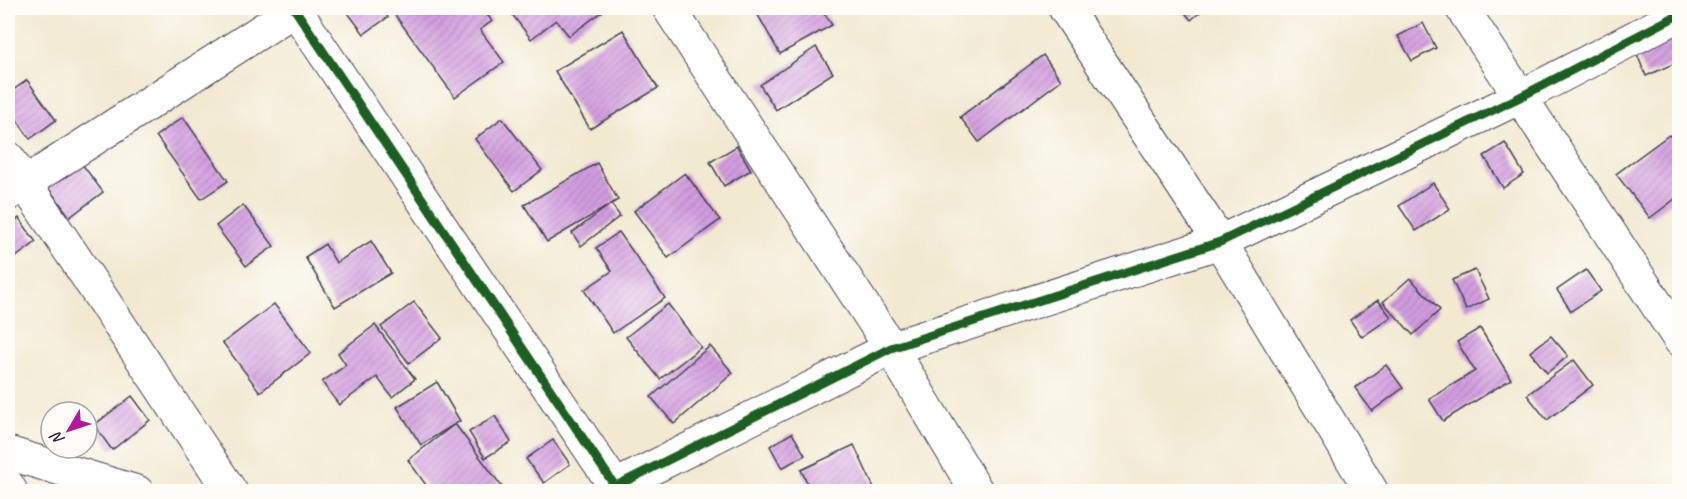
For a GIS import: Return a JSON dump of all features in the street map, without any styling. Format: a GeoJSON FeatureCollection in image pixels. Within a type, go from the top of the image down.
{"type":"FeatureCollection","features":[{"type":"Feature","properties":{"kind":"street"},"geometry":{"type":"LineString","coordinates":[[231,492],[13,178],[295,8],[617,489],[891,348],[1220,242],[1520,97],[1680,14]]}},
{"type":"Feature","properties":{"kind":"street"},"geometry":{"type":"LineString","coordinates":[[669,8],[891,348],[977,492]]}},
{"type":"Feature","properties":{"kind":"street"},"geometry":{"type":"LineString","coordinates":[[1065,8],[1220,242],[1372,492]]}},
{"type":"Feature","properties":{"kind":"street"},"geometry":{"type":"LineString","coordinates":[[1462,8],[1680,340]]}},
{"type":"Feature","properties":{"kind":"street"},"geometry":{"type":"LineString","coordinates":[[8,453],[137,492]]}},
{"type":"Feature","properties":{"kind":"street"},"geometry":{"type":"LineString","coordinates":[[8,486],[11,492]]}},
{"type":"Feature","properties":{"kind":"building"},"geometry":{"type":"Polygon","coordinates":[[[356,8],[381,8],[388,17],[364,34],[348,13],[356,8]]]}},
{"type":"Feature","properties":{"kind":"building"},"geometry":{"type":"Polygon","coordinates":[[[406,8],[482,8],[492,21],[480,30],[504,62],[455,97],[395,15],[406,8]]]}},
{"type":"Feature","properties":{"kind":"building"},"geometry":{"type":"Polygon","coordinates":[[[518,8],[607,8],[569,36],[556,20],[531,39],[511,13],[518,8]]]}},
{"type":"Feature","properties":{"kind":"building"},"geometry":{"type":"Polygon","coordinates":[[[754,8],[821,8],[832,25],[780,54],[754,8]]]}},
{"type":"Feature","properties":{"kind":"building"},"geometry":{"type":"Polygon","coordinates":[[[1181,8],[1205,8],[1191,20],[1181,8]]]}},
{"type":"Feature","properties":{"kind":"building"},"geometry":{"type":"Polygon","coordinates":[[[1423,23],[1436,48],[1412,61],[1398,36],[1423,23]]]}},
{"type":"Feature","properties":{"kind":"building"},"geometry":{"type":"Polygon","coordinates":[[[1676,29],[1680,37],[1680,61],[1646,76],[1634,47],[1676,29]]]}},
{"type":"Feature","properties":{"kind":"building"},"geometry":{"type":"Polygon","coordinates":[[[623,30],[658,88],[590,129],[555,71],[623,30]]]}},
{"type":"Feature","properties":{"kind":"building"},"geometry":{"type":"Polygon","coordinates":[[[816,47],[833,73],[776,110],[760,85],[816,47]]]}},
{"type":"Feature","properties":{"kind":"building"},"geometry":{"type":"Polygon","coordinates":[[[1043,55],[1061,80],[979,142],[960,117],[1043,55]]]}},
{"type":"Feature","properties":{"kind":"building"},"geometry":{"type":"Polygon","coordinates":[[[27,80],[56,120],[30,139],[8,107],[8,94],[27,80]]]}},
{"type":"Feature","properties":{"kind":"building"},"geometry":{"type":"Polygon","coordinates":[[[183,117],[228,181],[201,199],[156,136],[183,117]]]}},
{"type":"Feature","properties":{"kind":"building"},"geometry":{"type":"Polygon","coordinates":[[[502,118],[542,170],[514,191],[475,139],[502,118]]]}},
{"type":"Feature","properties":{"kind":"building"},"geometry":{"type":"Polygon","coordinates":[[[1669,135],[1680,149],[1680,195],[1650,218],[1616,174],[1669,135]]]}},
{"type":"Feature","properties":{"kind":"building"},"geometry":{"type":"Polygon","coordinates":[[[1505,143],[1524,174],[1503,188],[1484,156],[1505,143]]]}},
{"type":"Feature","properties":{"kind":"building"},"geometry":{"type":"Polygon","coordinates":[[[737,146],[751,170],[724,186],[710,162],[737,146]]]}},
{"type":"Feature","properties":{"kind":"building"},"geometry":{"type":"Polygon","coordinates":[[[76,156],[103,192],[70,217],[43,181],[76,156]]]}},
{"type":"Feature","properties":{"kind":"building"},"geometry":{"type":"Polygon","coordinates":[[[597,163],[618,200],[547,242],[524,205],[597,163]]]}},
{"type":"Feature","properties":{"kind":"building"},"geometry":{"type":"Polygon","coordinates":[[[685,173],[720,220],[668,258],[634,211],[685,173]]]}},
{"type":"Feature","properties":{"kind":"building"},"geometry":{"type":"Polygon","coordinates":[[[1433,183],[1450,209],[1416,231],[1399,206],[1433,183]]]}},
{"type":"Feature","properties":{"kind":"building"},"geometry":{"type":"Polygon","coordinates":[[[611,204],[620,216],[581,246],[572,233],[611,204]]]}},
{"type":"Feature","properties":{"kind":"building"},"geometry":{"type":"Polygon","coordinates":[[[243,205],[274,246],[246,266],[216,226],[243,205]]]}},
{"type":"Feature","properties":{"kind":"building"},"geometry":{"type":"Polygon","coordinates":[[[19,218],[36,242],[12,260],[8,253],[8,226],[19,218]]]}},
{"type":"Feature","properties":{"kind":"building"},"geometry":{"type":"Polygon","coordinates":[[[619,232],[665,298],[613,333],[584,290],[612,271],[596,248],[619,232]]]}},
{"type":"Feature","properties":{"kind":"building"},"geometry":{"type":"Polygon","coordinates":[[[371,241],[391,273],[335,307],[305,257],[325,244],[336,263],[371,241]]]}},
{"type":"Feature","properties":{"kind":"building"},"geometry":{"type":"Polygon","coordinates":[[[1475,270],[1489,299],[1466,310],[1452,280],[1475,270]]]}},
{"type":"Feature","properties":{"kind":"building"},"geometry":{"type":"Polygon","coordinates":[[[1586,270],[1601,291],[1571,311],[1557,290],[1586,270]]]}},
{"type":"Feature","properties":{"kind":"building"},"geometry":{"type":"Polygon","coordinates":[[[1410,278],[1440,310],[1413,335],[1383,302],[1410,278]]]}},
{"type":"Feature","properties":{"kind":"building"},"geometry":{"type":"Polygon","coordinates":[[[1378,300],[1391,317],[1362,337],[1350,320],[1378,300]]]}},
{"type":"Feature","properties":{"kind":"building"},"geometry":{"type":"Polygon","coordinates":[[[414,302],[442,338],[409,363],[381,327],[414,302]]]}},
{"type":"Feature","properties":{"kind":"building"},"geometry":{"type":"Polygon","coordinates":[[[274,304],[311,353],[260,392],[223,343],[274,304]]]}},
{"type":"Feature","properties":{"kind":"building"},"geometry":{"type":"Polygon","coordinates":[[[668,304],[701,347],[660,379],[626,337],[668,304]]]}},
{"type":"Feature","properties":{"kind":"building"},"geometry":{"type":"Polygon","coordinates":[[[375,325],[415,379],[392,397],[377,377],[339,405],[322,382],[346,365],[338,353],[375,325]]]}},
{"type":"Feature","properties":{"kind":"building"},"geometry":{"type":"Polygon","coordinates":[[[1480,328],[1511,379],[1443,421],[1429,399],[1475,371],[1457,342],[1480,328]]]}},
{"type":"Feature","properties":{"kind":"building"},"geometry":{"type":"Polygon","coordinates":[[[1551,336],[1568,356],[1547,373],[1530,352],[1551,336]]]}},
{"type":"Feature","properties":{"kind":"building"},"geometry":{"type":"Polygon","coordinates":[[[710,346],[733,373],[674,424],[651,397],[710,346]]]}},
{"type":"Feature","properties":{"kind":"building"},"geometry":{"type":"Polygon","coordinates":[[[1574,360],[1593,385],[1547,420],[1527,395],[1574,360]]]}},
{"type":"Feature","properties":{"kind":"building"},"geometry":{"type":"Polygon","coordinates":[[[1386,365],[1403,388],[1372,411],[1355,388],[1386,365]]]}},
{"type":"Feature","properties":{"kind":"building"},"geometry":{"type":"Polygon","coordinates":[[[437,382],[460,421],[421,445],[397,407],[437,382]]]}},
{"type":"Feature","properties":{"kind":"building"},"geometry":{"type":"Polygon","coordinates":[[[132,396],[150,420],[112,450],[99,432],[99,421],[132,396]]]}},
{"type":"Feature","properties":{"kind":"building"},"geometry":{"type":"Polygon","coordinates":[[[495,416],[511,442],[485,458],[469,432],[495,416]]]}},
{"type":"Feature","properties":{"kind":"building"},"geometry":{"type":"Polygon","coordinates":[[[455,424],[506,492],[431,492],[408,460],[455,424]]]}},
{"type":"Feature","properties":{"kind":"building"},"geometry":{"type":"Polygon","coordinates":[[[792,433],[805,455],[782,468],[770,446],[792,433]]]}},
{"type":"Feature","properties":{"kind":"building"},"geometry":{"type":"Polygon","coordinates":[[[553,440],[570,464],[544,483],[526,459],[553,440]]]}},
{"type":"Feature","properties":{"kind":"building"},"geometry":{"type":"Polygon","coordinates":[[[854,445],[876,492],[812,492],[801,470],[854,445]]]}},
{"type":"Feature","properties":{"kind":"cycle path"},"geometry":{"type":"LineString","coordinates":[[294,8],[619,492]]}},
{"type":"Feature","properties":{"kind":"cycle path"},"geometry":{"type":"LineString","coordinates":[[616,486],[891,348],[1220,242],[1520,97],[1680,14]]}}]}
